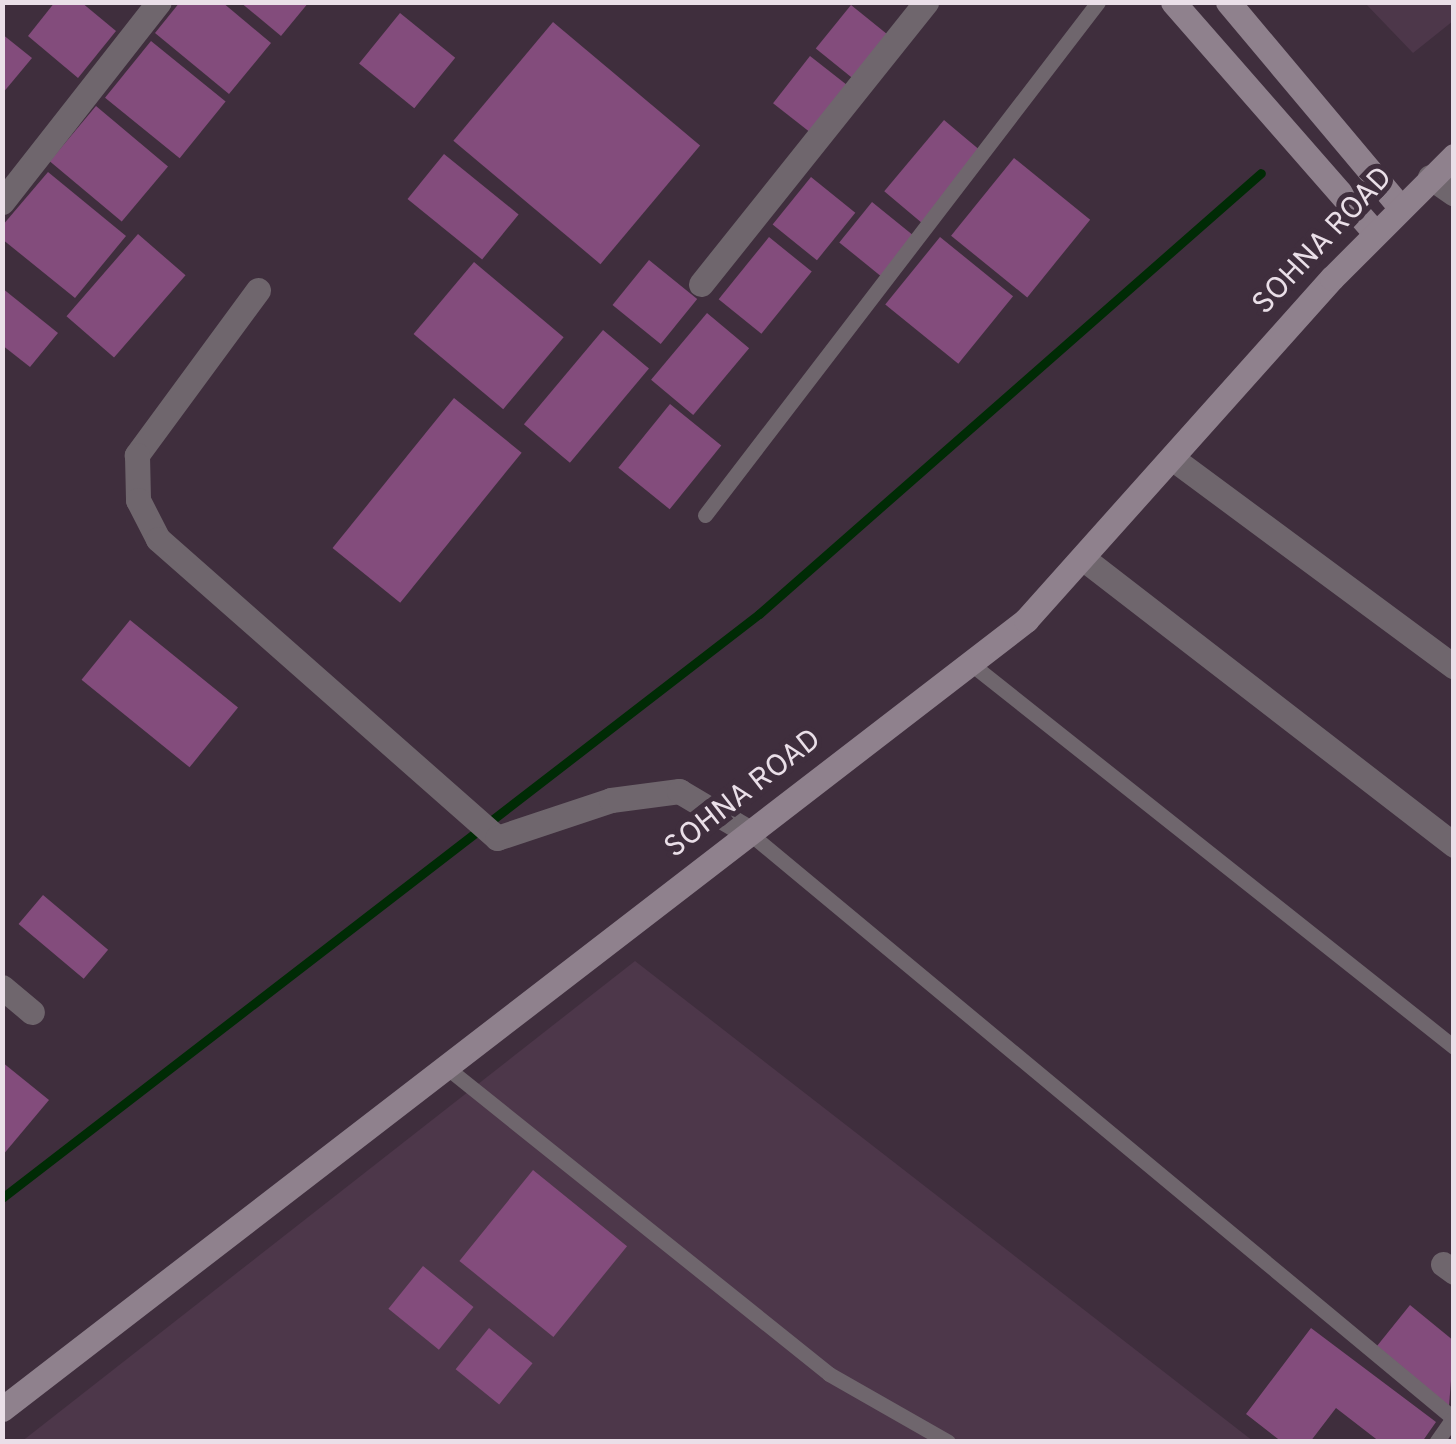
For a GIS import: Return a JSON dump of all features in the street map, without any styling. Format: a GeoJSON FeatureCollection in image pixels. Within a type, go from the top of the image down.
{"type":"FeatureCollection","features":[{"type":"Feature","properties":{"kind":"main road"},"geometry":{"type":"LineString","coordinates":[[1173,2],[1374,234]]}},
{"type":"Feature","properties":{"kind":"main road"},"geometry":{"type":"LineString","coordinates":[[1228,2],[1400,207]]}},
{"type":"Feature","properties":{"kind":"main road"},"geometry":{"type":"LineString","coordinates":[[1316,167],[1345,141]]}},
{"type":"Feature","properties":{"kind":"main road","name":"SOHNA ROAD"},"geometry":{"type":"LineString","coordinates":[[2,1409],[1026,620],[1374,234],[1454,156]]}},
{"type":"Feature","properties":{"kind":"street"},"geometry":{"type":"LineString","coordinates":[[2,202],[158,2]]}},
{"type":"Feature","properties":{"kind":"street"},"geometry":{"type":"LineString","coordinates":[[701,284],[926,2]]}},
{"type":"Feature","properties":{"kind":"street"},"geometry":{"type":"LineString","coordinates":[[1430,177],[1454,194]]}},
{"type":"Feature","properties":{"kind":"street"},"geometry":{"type":"LineString","coordinates":[[258,290],[137,455],[138,500],[158,539],[497,838],[612,800],[679,791],[748,832]]}},
{"type":"Feature","properties":{"kind":"street"},"geometry":{"type":"LineString","coordinates":[[1172,458],[1454,667]]}},
{"type":"Feature","properties":{"kind":"street"},"geometry":{"type":"LineString","coordinates":[[1084,559],[1454,844]]}},
{"type":"Feature","properties":{"kind":"street"},"geometry":{"type":"LineString","coordinates":[[2,987],[32,1012]]}},
{"type":"Feature","properties":{"kind":"lane"},"geometry":{"type":"LineString","coordinates":[[705,515],[1098,2]]}},
{"type":"Feature","properties":{"kind":"lane"},"geometry":{"type":"LineString","coordinates":[[970,663],[1454,1046]]}},
{"type":"Feature","properties":{"kind":"lane"},"geometry":{"type":"LineString","coordinates":[[748,832],[1452,1418],[1436,1442]]}},
{"type":"Feature","properties":{"kind":"lane"},"geometry":{"type":"LineString","coordinates":[[446,1067],[829,1374],[948,1442]]}},
{"type":"Feature","properties":{"kind":"shaded area"},"geometry":{"type":"Polygon","coordinates":[[[1365,3],[1453,3],[1453,21],[1413,53],[1365,3]]]}},
{"type":"Feature","properties":{"kind":"shaded area"},"geometry":{"type":"Polygon","coordinates":[[[635,961],[1253,1441],[21,1442],[635,961]]]}},
{"type":"Feature","properties":{"kind":"building"},"geometry":{"type":"Polygon","coordinates":[[[55,2],[81,2],[116,31],[78,78],[28,36],[55,2]]]}},
{"type":"Feature","properties":{"kind":"building"},"geometry":{"type":"Polygon","coordinates":[[[180,2],[222,2],[271,43],[229,94],[155,33],[180,2]]]}},
{"type":"Feature","properties":{"kind":"building"},"geometry":{"type":"Polygon","coordinates":[[[240,2],[309,2],[281,36],[240,2]]]}},
{"type":"Feature","properties":{"kind":"building"},"geometry":{"type":"Polygon","coordinates":[[[851,5],[889,36],[854,79],[816,49],[851,5]]]}},
{"type":"Feature","properties":{"kind":"building"},"geometry":{"type":"Polygon","coordinates":[[[400,13],[455,58],[414,108],[359,64],[400,13]]]}},
{"type":"Feature","properties":{"kind":"building"},"geometry":{"type":"Polygon","coordinates":[[[553,22],[700,145],[600,264],[453,141],[553,22]]]}},
{"type":"Feature","properties":{"kind":"building"},"geometry":{"type":"Polygon","coordinates":[[[2,34],[32,58],[2,94],[2,34]]]}},
{"type":"Feature","properties":{"kind":"building"},"geometry":{"type":"Polygon","coordinates":[[[151,41],[226,101],[180,158],[105,98],[151,41]]]}},
{"type":"Feature","properties":{"kind":"building"},"geometry":{"type":"Polygon","coordinates":[[[810,56],[852,89],[815,136],[773,103],[810,56]]]}},
{"type":"Feature","properties":{"kind":"building"},"geometry":{"type":"Polygon","coordinates":[[[96,106],[168,166],[122,222],[50,161],[96,106]]]}},
{"type":"Feature","properties":{"kind":"building"},"geometry":{"type":"Polygon","coordinates":[[[944,120],[984,153],[924,225],[884,191],[944,120]]]}},
{"type":"Feature","properties":{"kind":"building"},"geometry":{"type":"Polygon","coordinates":[[[444,154],[519,214],[482,259],[407,199],[444,154]]]}},
{"type":"Feature","properties":{"kind":"building"},"geometry":{"type":"Polygon","coordinates":[[[1014,158],[1090,220],[1027,297],[951,236],[1014,158]]]}},
{"type":"Feature","properties":{"kind":"building"},"geometry":{"type":"Polygon","coordinates":[[[48,172],[126,236],[75,298],[2,239],[2,226],[48,172]]]}},
{"type":"Feature","properties":{"kind":"building"},"geometry":{"type":"Polygon","coordinates":[[[811,177],[855,213],[817,260],[773,224],[811,177]]]}},
{"type":"Feature","properties":{"kind":"building"},"geometry":{"type":"Polygon","coordinates":[[[872,202],[917,239],[884,279],[839,242],[872,202]]]}},
{"type":"Feature","properties":{"kind":"building"},"geometry":{"type":"Polygon","coordinates":[[[138,234],[186,275],[114,358],[66,316],[138,234]]]}},
{"type":"Feature","properties":{"kind":"building"},"geometry":{"type":"Polygon","coordinates":[[[769,237],[812,272],[761,334],[719,299],[769,237]]]}},
{"type":"Feature","properties":{"kind":"building"},"geometry":{"type":"Polygon","coordinates":[[[940,237],[1013,296],[958,364],[885,305],[940,237]]]}},
{"type":"Feature","properties":{"kind":"building"},"geometry":{"type":"Polygon","coordinates":[[[649,260],[697,299],[661,344],[612,305],[649,260]]]}},
{"type":"Feature","properties":{"kind":"building"},"geometry":{"type":"Polygon","coordinates":[[[474,262],[564,337],[503,409],[414,334],[474,262]]]}},
{"type":"Feature","properties":{"kind":"building"},"geometry":{"type":"Polygon","coordinates":[[[2,288],[58,333],[30,367],[2,345],[2,288]]]}},
{"type":"Feature","properties":{"kind":"building"},"geometry":{"type":"Polygon","coordinates":[[[707,313],[749,348],[693,415],[651,380],[707,313]]]}},
{"type":"Feature","properties":{"kind":"building"},"geometry":{"type":"Polygon","coordinates":[[[603,330],[649,369],[570,463],[524,424],[603,330]]]}},
{"type":"Feature","properties":{"kind":"building"},"geometry":{"type":"Polygon","coordinates":[[[454,398],[522,453],[400,603],[333,548],[454,398]]]}},
{"type":"Feature","properties":{"kind":"building"},"geometry":{"type":"Polygon","coordinates":[[[670,404],[721,446],[670,509],[618,468],[670,404]]]}},
{"type":"Feature","properties":{"kind":"building"},"geometry":{"type":"Polygon","coordinates":[[[130,620],[238,707],[190,767],[82,680],[130,620]]]}},
{"type":"Feature","properties":{"kind":"building"},"geometry":{"type":"Polygon","coordinates":[[[43,895],[108,950],[84,979],[19,924],[43,895]]]}},
{"type":"Feature","properties":{"kind":"building"},"geometry":{"type":"Polygon","coordinates":[[[2,1062],[49,1100],[2,1156],[2,1062]]]}},
{"type":"Feature","properties":{"kind":"building"},"geometry":{"type":"Polygon","coordinates":[[[533,1170],[627,1246],[553,1337],[459,1261],[533,1170]]]}},
{"type":"Feature","properties":{"kind":"building"},"geometry":{"type":"Polygon","coordinates":[[[423,1266],[474,1307],[439,1350],[388,1309],[423,1266]]]}},
{"type":"Feature","properties":{"kind":"building"},"geometry":{"type":"Polygon","coordinates":[[[1410,1305],[1454,1341],[1449,1406],[1377,1346],[1410,1305]]]}},
{"type":"Feature","properties":{"kind":"building"},"geometry":{"type":"Polygon","coordinates":[[[489,1328],[533,1363],[499,1404],[456,1369],[489,1328]]]}},
{"type":"Feature","properties":{"kind":"building"},"geometry":{"type":"Polygon","coordinates":[[[1311,1328],[1436,1422],[1422,1442],[1380,1442],[1336,1408],[1310,1442],[1282,1442],[1246,1414],[1311,1328]]]}},
{"type":"Feature","properties":{"kind":"waterway"},"geometry":{"type":"LineString","coordinates":[[2,1198],[759,614],[1261,173]]}}]}
